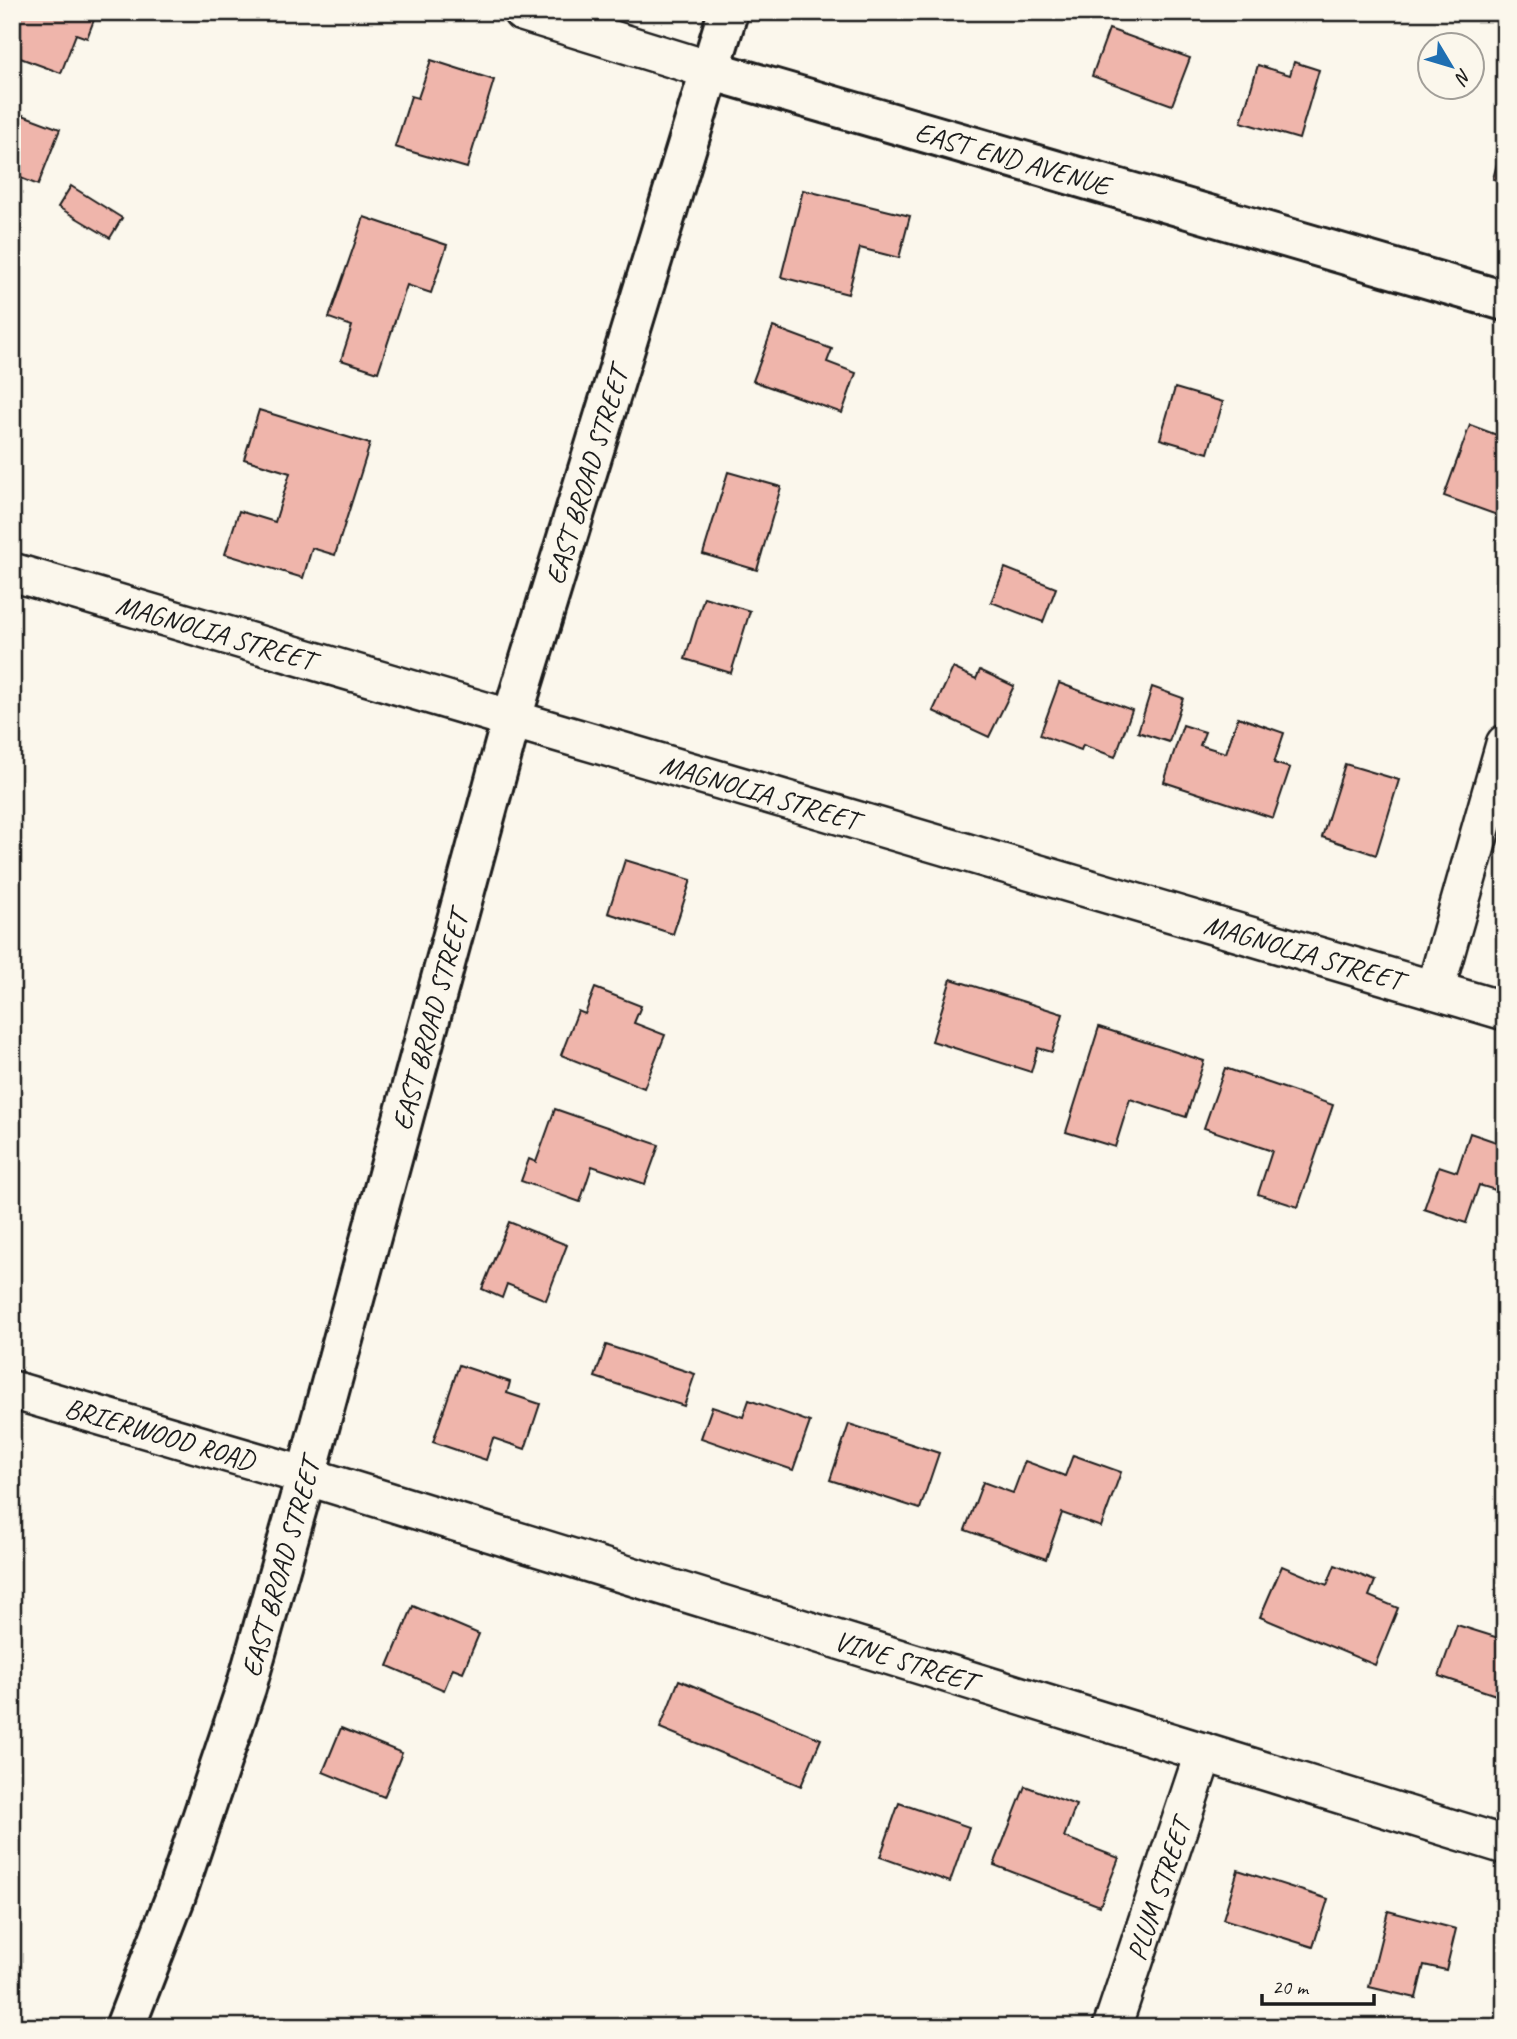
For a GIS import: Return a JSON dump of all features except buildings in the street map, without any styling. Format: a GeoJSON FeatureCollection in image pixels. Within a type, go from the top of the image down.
{"type":"FeatureCollection","features":[{"type":"Feature","properties":{"kind":"main road","name":"EAST BROAD STREET"},"geometry":{"type":"LineString","coordinates":[[125,2027],[175,1898],[246,1688],[511,721],[728,12]]}},
{"type":"Feature","properties":{"kind":"main road","name":"EAST END AVENUE"},"geometry":{"type":"LineString","coordinates":[[710,70],[1505,301]]}},
{"type":"Feature","properties":{"kind":"street","name":"EAST END AVENUE"},"geometry":{"type":"LineString","coordinates":[[522,12],[710,70]]}},
{"type":"Feature","properties":{"kind":"street","name":"MAGNOLIA STREET"},"geometry":{"type":"LineString","coordinates":[[12,572],[511,721],[1505,1011]]}},
{"type":"Feature","properties":{"kind":"street"},"geometry":{"type":"LineString","coordinates":[[1435,990],[1505,744]]}},
{"type":"Feature","properties":{"kind":"street","name":"BRIERWOOD ROAD"},"geometry":{"type":"LineString","coordinates":[[12,1390],[306,1476]]}},
{"type":"Feature","properties":{"kind":"street","name":"VINE STREET"},"geometry":{"type":"LineString","coordinates":[[306,1476],[1505,1845]]}},
{"type":"Feature","properties":{"kind":"street","name":"PLUM STREET"},"geometry":{"type":"LineString","coordinates":[[1112,2027],[1203,1752]]}}]}
